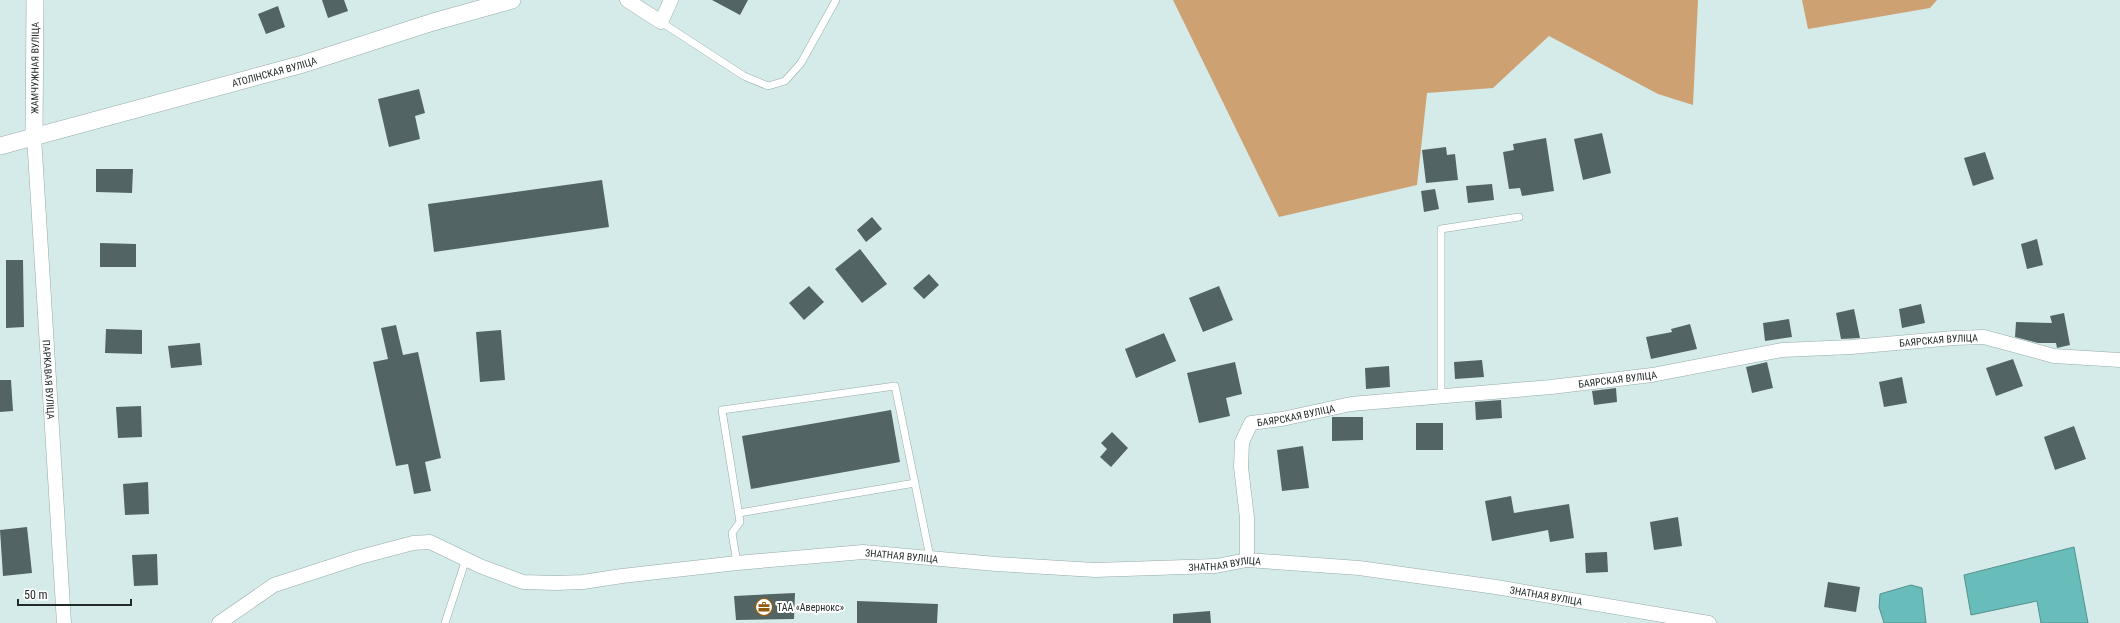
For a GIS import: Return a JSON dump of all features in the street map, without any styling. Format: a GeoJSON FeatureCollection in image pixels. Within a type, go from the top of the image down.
{"type":"FeatureCollection","features":[{"type":"Feature","properties":{"kind":"street","name":"ЖАМЧУЖНАЯ ВУЛІЦА"},"geometry":{"type":"LineString","coordinates":[[34,136],[36,0]]}},
{"type":"Feature","properties":{"kind":"street","name":"АТОЛІНСКАЯ ВУЛІЦА"},"geometry":{"type":"LineString","coordinates":[[0,146],[304,64],[433,22],[512,0]]}},
{"type":"Feature","properties":{"kind":"street"},"geometry":{"type":"LineString","coordinates":[[627,0],[661,22],[671,0]]}},
{"type":"Feature","properties":{"kind":"street","name":"ПАРКАВАЯ ВУЛІЦА"},"geometry":{"type":"LineString","coordinates":[[34,136],[64,623]]}},
{"type":"Feature","properties":{"kind":"street","name":"БАЯРСКАЯ ВУЛІЦА"},"geometry":{"type":"LineString","coordinates":[[1247,560],[1247,518],[1241,467],[1242,442],[1251,423],[1282,419],[1350,404],[1441,395],[1551,387],[1652,375],[1782,350],[1851,347],[1954,338],[1984,337],[2054,356],[2120,360]]}},
{"type":"Feature","properties":{"kind":"street","name":"ЗНАТНАЯ ВУЛІЦА"},"geometry":{"type":"LineString","coordinates":[[219,623],[274,585],[360,557],[413,543],[430,542],[495,573],[523,582],[583,582],[737,563],[863,552],[996,564],[1095,570],[1216,566],[1247,560],[1359,568],[1496,587],[1709,623]]}},
{"type":"Feature","properties":{"kind":"lane"},"geometry":{"type":"LineString","coordinates":[[661,22],[744,76],[768,86],[785,81],[801,63],[836,0]]}},
{"type":"Feature","properties":{"kind":"lane"},"geometry":{"type":"LineString","coordinates":[[1441,395],[1441,229],[1519,217]]}},
{"type":"Feature","properties":{"kind":"lane"},"geometry":{"type":"LineString","coordinates":[[737,563],[732,533],[740,522],[722,410],[895,386],[930,557]]}},
{"type":"Feature","properties":{"kind":"lane"},"geometry":{"type":"LineString","coordinates":[[739,513],[915,483]]}},
{"type":"Feature","properties":{"kind":"lane"},"geometry":{"type":"LineString","coordinates":[[445,623],[466,559]]}},
{"type":"Feature","properties":{"kind":"shaded area"},"geometry":{"type":"Polygon","coordinates":[[[1173,0],[1698,0],[1693,105],[1658,94],[1549,36],[1493,88],[1427,93],[1417,185],[1279,217],[1173,0]]]}},
{"type":"Feature","properties":{"kind":"shaded area"},"geometry":{"type":"Polygon","coordinates":[[[1802,0],[1937,0],[1930,8],[1808,29],[1802,0]]]}},
{"type":"Feature","properties":{"kind":"water"},"geometry":{"type":"Polygon","coordinates":[[[2074,547],[2088,623],[2041,623],[2037,601],[1971,615],[1964,575],[2074,547]]]}},
{"type":"Feature","properties":{"kind":"water"},"geometry":{"type":"Polygon","coordinates":[[[1911,585],[1922,588],[1926,623],[1884,623],[1879,607],[1880,594],[1911,585]]]}},
{"type":"Feature","properties":{"kind":"building"},"geometry":{"type":"Polygon","coordinates":[[[322,0],[344,0],[348,11],[328,18],[322,0]]]}},
{"type":"Feature","properties":{"kind":"building"},"geometry":{"type":"Polygon","coordinates":[[[712,0],[748,0],[740,15],[712,0]]]}},
{"type":"Feature","properties":{"kind":"building"},"geometry":{"type":"Polygon","coordinates":[[[278,6],[285,27],[266,34],[258,14],[278,6]]]}},
{"type":"Feature","properties":{"kind":"building"},"geometry":{"type":"Polygon","coordinates":[[[419,89],[425,113],[415,116],[420,139],[389,147],[378,99],[419,89]]]}},
{"type":"Feature","properties":{"kind":"building"},"geometry":{"type":"Polygon","coordinates":[[[1602,133],[1611,173],[1583,180],[1574,139],[1602,133]]]}},
{"type":"Feature","properties":{"kind":"building"},"geometry":{"type":"Polygon","coordinates":[[[1546,138],[1554,191],[1522,196],[1520,188],[1509,189],[1503,152],[1514,150],[1513,144],[1546,138]]]}},
{"type":"Feature","properties":{"kind":"building"},"geometry":{"type":"Polygon","coordinates":[[[1446,147],[1447,155],[1455,154],[1458,180],[1426,183],[1422,150],[1446,147]]]}},
{"type":"Feature","properties":{"kind":"building"},"geometry":{"type":"Polygon","coordinates":[[[1985,152],[1994,179],[1973,186],[1964,158],[1985,152]]]}},
{"type":"Feature","properties":{"kind":"building"},"geometry":{"type":"Polygon","coordinates":[[[96,169],[133,169],[132,193],[96,192],[96,169]]]}},
{"type":"Feature","properties":{"kind":"building"},"geometry":{"type":"Polygon","coordinates":[[[602,180],[609,227],[434,252],[428,204],[602,180]]]}},
{"type":"Feature","properties":{"kind":"building"},"geometry":{"type":"Polygon","coordinates":[[[1492,184],[1494,200],[1468,203],[1466,186],[1492,184]]]}},
{"type":"Feature","properties":{"kind":"building"},"geometry":{"type":"Polygon","coordinates":[[[1435,189],[1439,209],[1424,212],[1421,191],[1435,189]]]}},
{"type":"Feature","properties":{"kind":"building"},"geometry":{"type":"Polygon","coordinates":[[[872,217],[882,229],[866,242],[857,230],[872,217]]]}},
{"type":"Feature","properties":{"kind":"building"},"geometry":{"type":"Polygon","coordinates":[[[2037,239],[2043,265],[2027,269],[2021,244],[2037,239]]]}},
{"type":"Feature","properties":{"kind":"building"},"geometry":{"type":"Polygon","coordinates":[[[100,243],[136,244],[136,267],[100,267],[100,243]]]}},
{"type":"Feature","properties":{"kind":"building"},"geometry":{"type":"Polygon","coordinates":[[[860,249],[887,284],[862,303],[835,269],[860,249]]]}},
{"type":"Feature","properties":{"kind":"building"},"geometry":{"type":"Polygon","coordinates":[[[6,260],[23,260],[24,327],[6,328],[6,260]]]}},
{"type":"Feature","properties":{"kind":"building"},"geometry":{"type":"Polygon","coordinates":[[[929,274],[939,285],[924,299],[913,288],[929,274]]]}},
{"type":"Feature","properties":{"kind":"building"},"geometry":{"type":"Polygon","coordinates":[[[809,286],[824,302],[804,320],[789,303],[809,286]]]}},
{"type":"Feature","properties":{"kind":"building"},"geometry":{"type":"Polygon","coordinates":[[[1219,286],[1233,320],[1203,332],[1189,298],[1219,286]]]}},
{"type":"Feature","properties":{"kind":"building"},"geometry":{"type":"Polygon","coordinates":[[[1921,304],[1925,323],[1902,328],[1899,309],[1921,304]]]}},
{"type":"Feature","properties":{"kind":"building"},"geometry":{"type":"Polygon","coordinates":[[[1854,309],[1860,338],[1841,339],[1836,313],[1854,309]]]}},
{"type":"Feature","properties":{"kind":"building"},"geometry":{"type":"Polygon","coordinates":[[[2064,313],[2070,345],[2057,348],[2056,343],[2038,343],[2015,337],[2016,322],[2052,323],[2050,316],[2064,313]]]}},
{"type":"Feature","properties":{"kind":"building"},"geometry":{"type":"Polygon","coordinates":[[[1789,319],[1792,337],[1765,341],[1763,323],[1789,319]]]}},
{"type":"Feature","properties":{"kind":"building"},"geometry":{"type":"Polygon","coordinates":[[[1690,324],[1697,349],[1651,359],[1646,337],[1672,332],[1671,329],[1690,324]]]}},
{"type":"Feature","properties":{"kind":"building"},"geometry":{"type":"Polygon","coordinates":[[[396,325],[403,355],[418,352],[441,458],[425,462],[431,491],[414,494],[408,464],[396,466],[373,362],[388,359],[381,328],[396,325]]]}},
{"type":"Feature","properties":{"kind":"building"},"geometry":{"type":"Polygon","coordinates":[[[106,329],[142,330],[142,354],[105,353],[106,329]]]}},
{"type":"Feature","properties":{"kind":"building"},"geometry":{"type":"Polygon","coordinates":[[[501,330],[505,380],[480,382],[476,332],[501,330]]]}},
{"type":"Feature","properties":{"kind":"building"},"geometry":{"type":"Polygon","coordinates":[[[1164,333],[1176,361],[1136,378],[1125,349],[1164,333]]]}},
{"type":"Feature","properties":{"kind":"building"},"geometry":{"type":"Polygon","coordinates":[[[200,343],[202,365],[171,368],[168,346],[200,343]]]}},
{"type":"Feature","properties":{"kind":"building"},"geometry":{"type":"Polygon","coordinates":[[[2013,359],[2023,386],[1996,396],[1986,368],[2013,359]]]}},
{"type":"Feature","properties":{"kind":"building"},"geometry":{"type":"Polygon","coordinates":[[[1482,360],[1484,377],[1455,379],[1454,362],[1482,360]]]}},
{"type":"Feature","properties":{"kind":"building"},"geometry":{"type":"Polygon","coordinates":[[[1235,362],[1242,394],[1226,398],[1230,416],[1199,423],[1187,373],[1235,362]]]}},
{"type":"Feature","properties":{"kind":"building"},"geometry":{"type":"Polygon","coordinates":[[[1767,362],[1773,388],[1752,393],[1746,367],[1767,362]]]}},
{"type":"Feature","properties":{"kind":"building"},"geometry":{"type":"Polygon","coordinates":[[[1389,366],[1390,387],[1366,389],[1365,368],[1389,366]]]}},
{"type":"Feature","properties":{"kind":"building"},"geometry":{"type":"Polygon","coordinates":[[[1902,377],[1907,403],[1884,407],[1879,382],[1902,377]]]}},
{"type":"Feature","properties":{"kind":"building"},"geometry":{"type":"Polygon","coordinates":[[[0,380],[11,380],[13,411],[0,412],[0,380]]]}},
{"type":"Feature","properties":{"kind":"building"},"geometry":{"type":"Polygon","coordinates":[[[1616,388],[1617,402],[1594,405],[1592,391],[1616,388]]]}},
{"type":"Feature","properties":{"kind":"building"},"geometry":{"type":"Polygon","coordinates":[[[1501,400],[1502,418],[1476,420],[1475,402],[1501,400]]]}},
{"type":"Feature","properties":{"kind":"building"},"geometry":{"type":"Polygon","coordinates":[[[141,406],[142,437],[118,438],[116,407],[141,406]]]}},
{"type":"Feature","properties":{"kind":"building"},"geometry":{"type":"Polygon","coordinates":[[[891,410],[900,462],[751,489],[742,436],[891,410]]]}},
{"type":"Feature","properties":{"kind":"building"},"geometry":{"type":"Polygon","coordinates":[[[1332,417],[1363,417],[1363,440],[1332,441],[1332,417]]]}},
{"type":"Feature","properties":{"kind":"building"},"geometry":{"type":"Polygon","coordinates":[[[1416,423],[1443,423],[1443,450],[1416,450],[1416,423]]]}},
{"type":"Feature","properties":{"kind":"building"},"geometry":{"type":"Polygon","coordinates":[[[2074,426],[2086,459],[2055,470],[2044,437],[2074,426]]]}},
{"type":"Feature","properties":{"kind":"building"},"geometry":{"type":"Polygon","coordinates":[[[1112,432],[1128,448],[1111,467],[1100,457],[1107,449],[1101,443],[1112,432]]]}},
{"type":"Feature","properties":{"kind":"building"},"geometry":{"type":"Polygon","coordinates":[[[1303,446],[1309,488],[1282,491],[1277,450],[1303,446]]]}},
{"type":"Feature","properties":{"kind":"building"},"geometry":{"type":"Polygon","coordinates":[[[148,482],[149,514],[125,515],[123,484],[148,482]]]}},
{"type":"Feature","properties":{"kind":"building"},"geometry":{"type":"Polygon","coordinates":[[[1511,496],[1514,513],[1569,504],[1574,538],[1550,542],[1548,530],[1492,541],[1485,501],[1511,496]]]}},
{"type":"Feature","properties":{"kind":"building"},"geometry":{"type":"Polygon","coordinates":[[[1678,517],[1682,546],[1654,550],[1650,522],[1678,517]]]}},
{"type":"Feature","properties":{"kind":"building"},"geometry":{"type":"Polygon","coordinates":[[[27,527],[32,573],[3,576],[0,530],[27,527]]]}},
{"type":"Feature","properties":{"kind":"building"},"geometry":{"type":"Polygon","coordinates":[[[1607,552],[1608,572],[1586,573],[1585,553],[1607,552]]]}},
{"type":"Feature","properties":{"kind":"building"},"geometry":{"type":"Polygon","coordinates":[[[157,554],[158,585],[134,586],[132,555],[157,554]]]}},
{"type":"Feature","properties":{"kind":"building"},"geometry":{"type":"Polygon","coordinates":[[[1828,582],[1860,587],[1856,612],[1824,607],[1828,582]]]}},
{"type":"Feature","properties":{"kind":"building","name":"ТАА «Авернокс»"},"geometry":{"type":"Polygon","coordinates":[[[795,593],[794,619],[736,620],[734,596],[795,593]]]}},
{"type":"Feature","properties":{"kind":"building"},"geometry":{"type":"Polygon","coordinates":[[[857,601],[938,604],[937,623],[857,623],[857,601]]]}},
{"type":"Feature","properties":{"kind":"building"},"geometry":{"type":"Polygon","coordinates":[[[1210,611],[1211,623],[1173,623],[1173,614],[1210,611]]]}},
{"type":"Feature","properties":{"kind":"place","name":"ТАА «Авернокс»"},"geometry":{"type":"Point","coordinates":[764,607]}}]}
